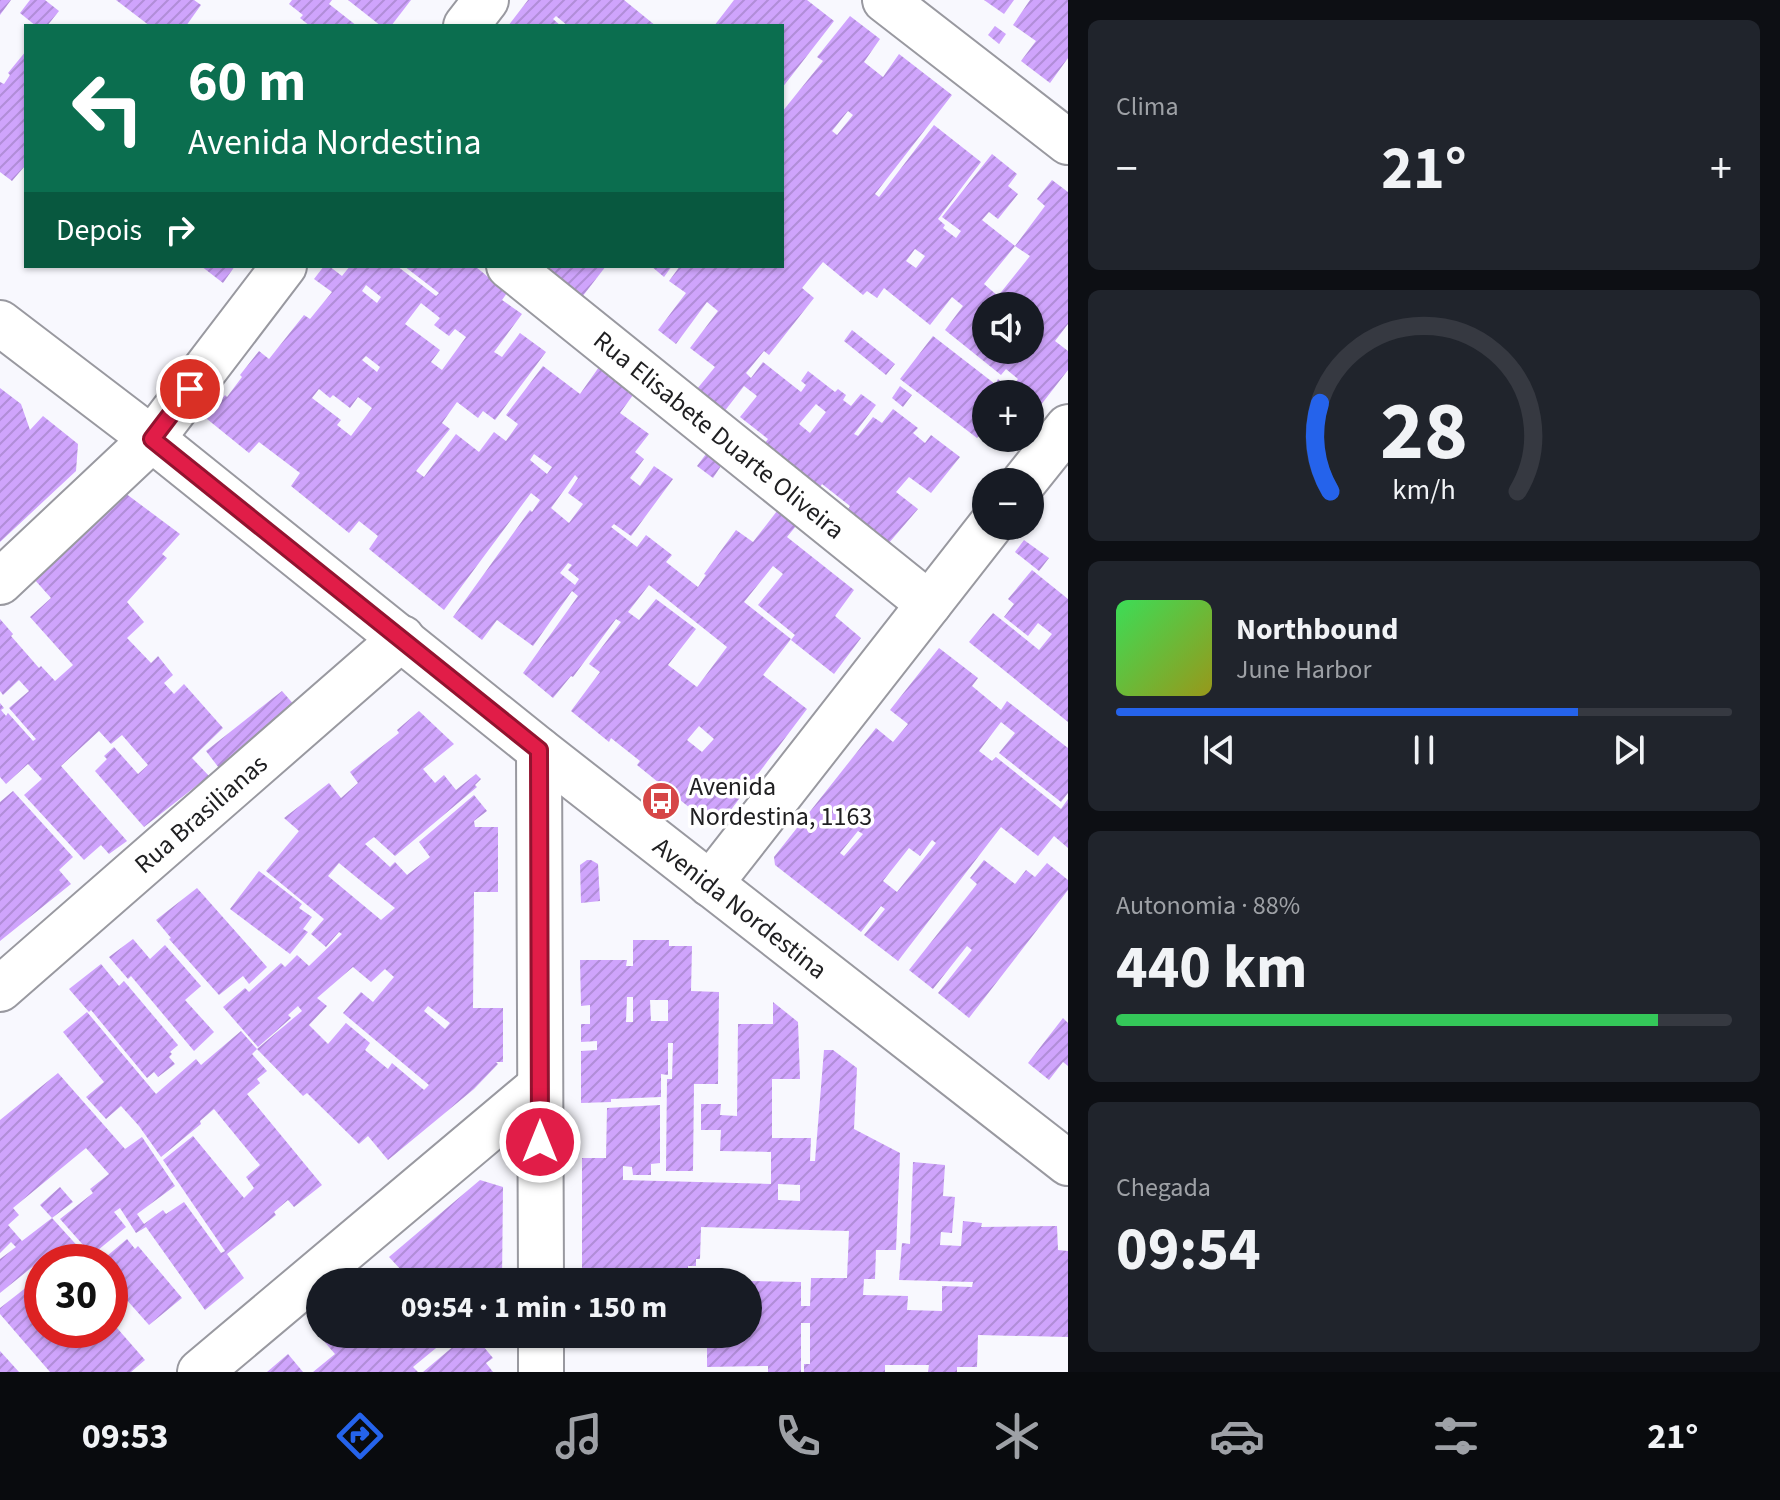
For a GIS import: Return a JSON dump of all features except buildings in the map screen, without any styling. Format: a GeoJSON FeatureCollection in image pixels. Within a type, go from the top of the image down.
{"type":"FeatureCollection","features":[{"type":"Feature","properties":{"kind":"street"},"geometry":{"type":"LineString","coordinates":[[468,24],[486,0]]}},
{"type":"Feature","properties":{"kind":"street"},"geometry":{"type":"LineString","coordinates":[[885,0],[1068,142]]}},
{"type":"Feature","properties":{"kind":"street"},"geometry":{"type":"LineString","coordinates":[[0,582],[152,439],[282,268]]}},
{"type":"Feature","properties":{"kind":"street","name":"Rua Elisabete Duarte Oliveira"},"geometry":{"type":"LineString","coordinates":[[511,268],[929,604]]}},
{"type":"Feature","properties":{"kind":"street","name":"Avenida Nordestina"},"geometry":{"type":"LineString","coordinates":[[0,323],[152,439],[539,750],[1068,1163]]}},
{"type":"Feature","properties":{"kind":"street"},"geometry":{"type":"LineString","coordinates":[[1035,468],[1068,427]]}},
{"type":"Feature","properties":{"kind":"street"},"geometry":{"type":"LineString","coordinates":[[710,884],[979,540]]}},
{"type":"Feature","properties":{"kind":"street","name":"Rua Brasilianas"},"geometry":{"type":"LineString","coordinates":[[0,989],[402,638]]}},
{"type":"Feature","properties":{"kind":"street"},"geometry":{"type":"LineString","coordinates":[[539,750],[541,1268]]}},
{"type":"Feature","properties":{"kind":"street"},"geometry":{"type":"LineString","coordinates":[[200,1372],[540,1086]]}},
{"type":"Feature","properties":{"kind":"street"},"geometry":{"type":"LineString","coordinates":[[541,1348],[541,1372]]}},
{"type":"Feature","properties":{"kind":"place","name":"Avenida Nordestina, 1163"},"geometry":{"type":"Point","coordinates":[661,801]}},
{"type":"Feature","properties":{"kind":"route"},"geometry":{"type":"LineString","coordinates":[[190,389],[152,439],[539,750],[540,1142]]}}]}
